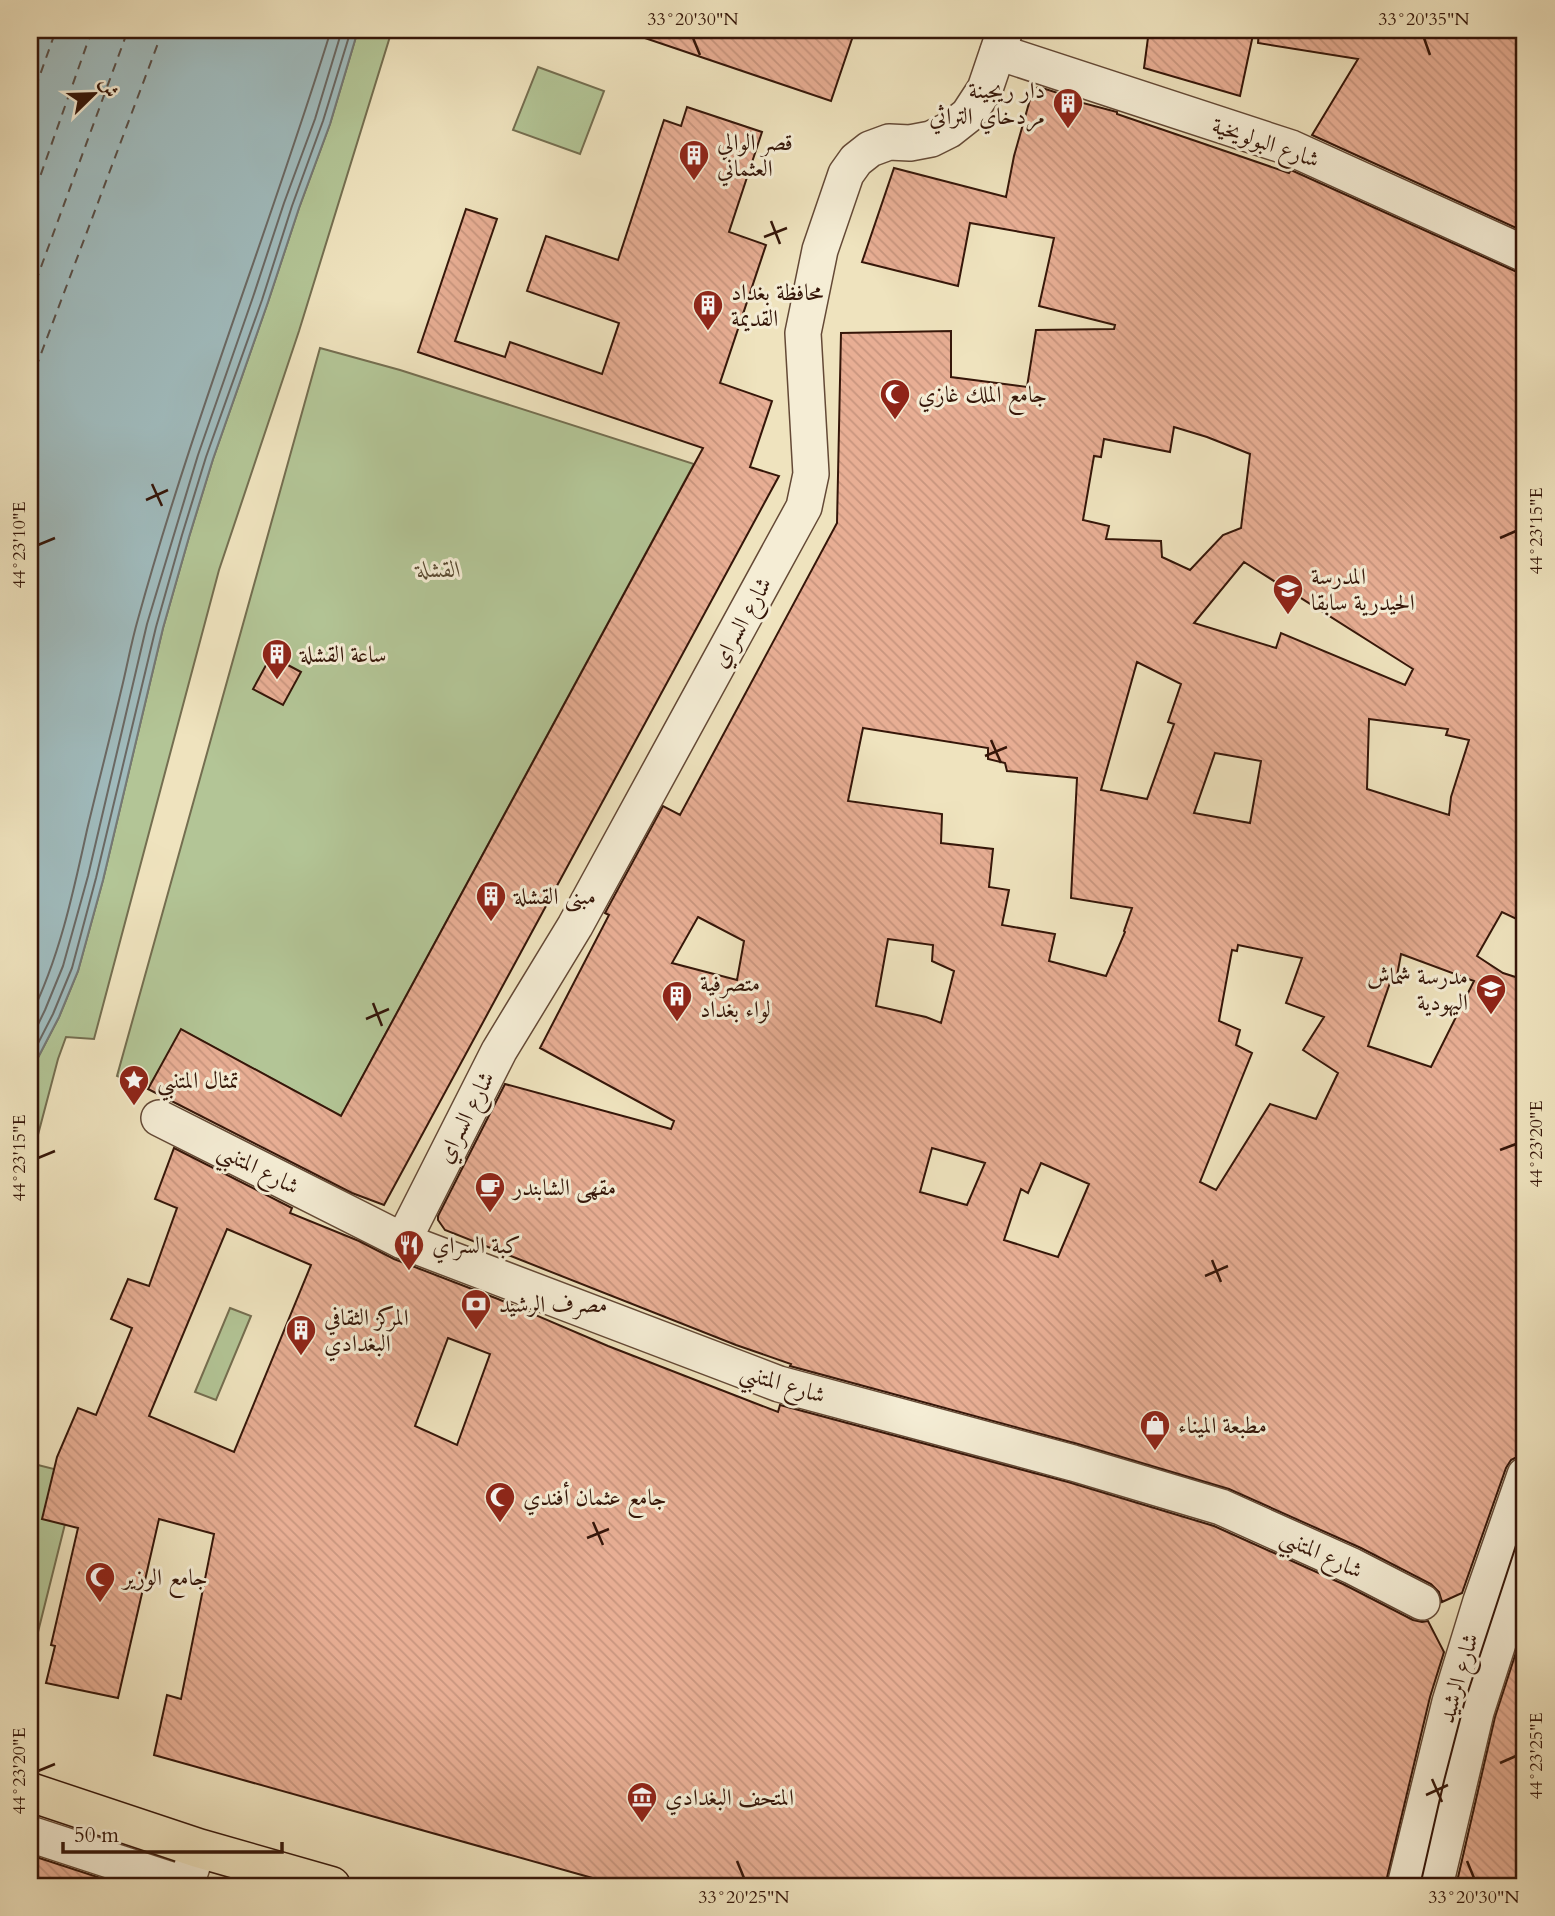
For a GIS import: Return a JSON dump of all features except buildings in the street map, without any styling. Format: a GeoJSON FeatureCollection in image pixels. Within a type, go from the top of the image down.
{"type":"FeatureCollection","features":[{"type":"Feature","properties":{"kind":"main road"},"geometry":{"type":"LineString","coordinates":[[30,1793],[331,1886]]}},
{"type":"Feature","properties":{"kind":"street","name":"شارع البولويخية"},"geometry":{"type":"LineString","coordinates":[[1002,41],[1291,148],[1525,254]]}},
{"type":"Feature","properties":{"kind":"street","name":"شارع السراي"},"geometry":{"type":"LineString","coordinates":[[403,1241],[499,1051],[575,926],[804,507],[811,474],[803,333],[820,250],[846,174],[856,160],[870,149],[888,142],[910,143],[931,138],[949,130],[968,115],[985,89],[1002,41]]}},
{"type":"Feature","properties":{"kind":"street","name":"شارع المتنبي"},"geometry":{"type":"LineString","coordinates":[[159,1118],[403,1241],[779,1384],[1220,1507],[1352,1566],[1472,1628]]}},
{"type":"Feature","properties":{"kind":"street","name":"شارع الرشيد"},"geometry":{"type":"LineString","coordinates":[[1405,1886],[1450,1702],[1472,1628],[1525,1475]]}},
{"type":"Feature","properties":{"kind":"street","name":"شارع الرشيد"},"geometry":{"type":"LineString","coordinates":[[1435,1886],[1476,1712],[1525,1559]]}},
{"type":"Feature","properties":{"kind":"street"},"geometry":{"type":"LineString","coordinates":[[30,1833],[186,1885],[182,1842]]}},
{"type":"Feature","properties":{"kind":"green space"},"geometry":{"type":"Polygon","coordinates":[[[358,30],[392,30],[299,331],[219,570],[94,1039],[66,1037],[30,1165],[30,1073],[59,1017],[78,971],[103,880],[163,628],[189,537],[213,459],[330,124],[358,30]]]}},
{"type":"Feature","properties":{"kind":"green space"},"geometry":{"type":"Polygon","coordinates":[[[538,67],[604,91],[580,154],[513,130],[538,67]]]}},
{"type":"Feature","properties":{"kind":"green space","name":"القشلة"},"geometry":{"type":"Polygon","coordinates":[[[320,348],[400,370],[694,464],[341,1116],[182,1030],[148,1089],[117,1076],[320,348]]]}},
{"type":"Feature","properties":{"kind":"green space"},"geometry":{"type":"Polygon","coordinates":[[[230,1308],[251,1316],[216,1400],[195,1392],[230,1308]]]}},
{"type":"Feature","properties":{"kind":"green space"},"geometry":{"type":"Polygon","coordinates":[[[30,1463],[54,1469],[65,1524],[30,1664],[30,1463]]]}},
{"type":"Feature","properties":{"kind":"water"},"geometry":{"type":"Polygon","coordinates":[[[30,30],[358,30],[330,124],[213,459],[189,537],[163,628],[103,880],[78,971],[59,1017],[30,1073],[30,30]]]}},
{"type":"Feature","properties":{"kind":"ferry route"},"geometry":{"type":"LineString","coordinates":[[30,103],[56,30]]}},
{"type":"Feature","properties":{"kind":"ferry route"},"geometry":{"type":"LineString","coordinates":[[30,205],[92,30]]}},
{"type":"Feature","properties":{"kind":"ferry route"},"geometry":{"type":"LineString","coordinates":[[30,297],[128,30]]}},
{"type":"Feature","properties":{"kind":"ferry route"},"geometry":{"type":"LineString","coordinates":[[30,383],[163,30]]}},
{"type":"Feature","properties":{"kind":"tram line"},"geometry":{"type":"LineString","coordinates":[[1420,1886],[1464,1704],[1525,1518]]}},
{"type":"Feature","properties":{"kind":"place","name":"دار ريجينة مردخاي التراثي"},"geometry":{"type":"Point","coordinates":[1068,130]}},
{"type":"Feature","properties":{"kind":"place","name":"قصر الوالي العثماني"},"geometry":{"type":"Point","coordinates":[694,182]}},
{"type":"Feature","properties":{"kind":"place","name":"محافظة بغداد القديمة"},"geometry":{"type":"Point","coordinates":[708,332]}},
{"type":"Feature","properties":{"kind":"place","name":"جامع الملك غازي"},"geometry":{"type":"Point","coordinates":[895,421]}},
{"type":"Feature","properties":{"kind":"place","name":"المدرسة الحيدرية سابقا"},"geometry":{"type":"Point","coordinates":[1288,616]}},
{"type":"Feature","properties":{"kind":"place","name":"ساعة القشلة"},"geometry":{"type":"Point","coordinates":[277,681]}},
{"type":"Feature","properties":{"kind":"place","name":"مبنى القشلة"},"geometry":{"type":"Point","coordinates":[491,923]}},
{"type":"Feature","properties":{"kind":"place","name":"مدرسة شماش اليهودية"},"geometry":{"type":"Point","coordinates":[1491,1016]}},
{"type":"Feature","properties":{"kind":"place","name":"متصرفية لواء بغداد"},"geometry":{"type":"Point","coordinates":[677,1023]}},
{"type":"Feature","properties":{"kind":"place","name":"تمثال المتنبي"},"geometry":{"type":"Point","coordinates":[134,1107]}},
{"type":"Feature","properties":{"kind":"place","name":"مقهى الشابندر"},"geometry":{"type":"Point","coordinates":[490,1214]}},
{"type":"Feature","properties":{"kind":"place","name":"كبة السراي"},"geometry":{"type":"Point","coordinates":[409,1272]}},
{"type":"Feature","properties":{"kind":"place","name":"مصرف الرشيد"},"geometry":{"type":"Point","coordinates":[476,1331]}},
{"type":"Feature","properties":{"kind":"place","name":"المركز الثقافي البغدادي"},"geometry":{"type":"Point","coordinates":[301,1357]}},
{"type":"Feature","properties":{"kind":"place","name":"مطبعة الميناء"},"geometry":{"type":"Point","coordinates":[1155,1452]}},
{"type":"Feature","properties":{"kind":"place","name":"جامع عثمان أفندي"},"geometry":{"type":"Point","coordinates":[500,1524]}},
{"type":"Feature","properties":{"kind":"place","name":"جامع الوزير"},"geometry":{"type":"Point","coordinates":[100,1604]}},
{"type":"Feature","properties":{"kind":"place","name":"المتحف البغدادي"},"geometry":{"type":"Point","coordinates":[642,1824]}}]}
